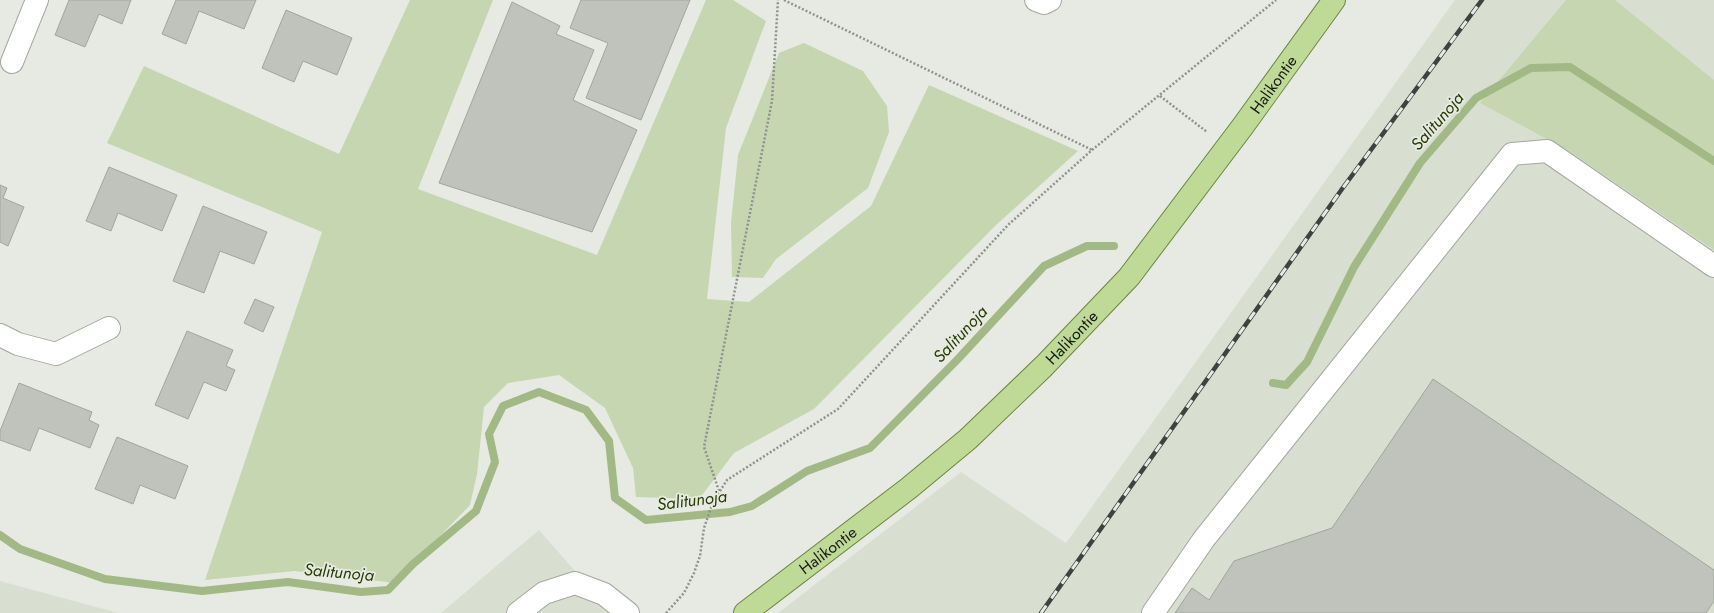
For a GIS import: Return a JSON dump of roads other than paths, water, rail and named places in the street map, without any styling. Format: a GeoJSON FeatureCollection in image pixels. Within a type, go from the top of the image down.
{"type":"FeatureCollection","features":[{"type":"Feature","properties":{"kind":"main road","name":"Halikontie"},"geometry":{"type":"LineString","coordinates":[[745,613],[909,488],[968,439],[1044,366],[1129,277],[1243,126],[1334,0]]}},
{"type":"Feature","properties":{"kind":"street"},"geometry":{"type":"LineString","coordinates":[[12,62],[37,0]]}},
{"type":"Feature","properties":{"kind":"street"},"geometry":{"type":"LineString","coordinates":[[1036,0],[1044,3],[1050,0]]}},
{"type":"Feature","properties":{"kind":"street"},"geometry":{"type":"LineString","coordinates":[[1153,613],[1204,539],[1512,154],[1547,151],[1714,266]]}},
{"type":"Feature","properties":{"kind":"street"},"geometry":{"type":"LineString","coordinates":[[0,335],[18,344],[56,354],[110,328]]}},
{"type":"Feature","properties":{"kind":"street"},"geometry":{"type":"LineString","coordinates":[[518,613],[544,593],[575,584],[604,594],[628,613]]}},
{"type":"Feature","properties":{"kind":"waterway","name":"Salitunoja"},"geometry":{"type":"LineString","coordinates":[[1273,383],[1286,385],[1307,362],[1354,267],[1420,163],[1476,98],[1531,68],[1570,67],[1714,161]]}},
{"type":"Feature","properties":{"kind":"waterway","name":"Salitunoja"},"geometry":{"type":"LineString","coordinates":[[0,535],[20,549],[105,579],[202,591],[288,582],[361,592],[388,590],[413,564],[476,511],[495,462],[489,434],[503,406],[539,392],[586,410],[609,441],[615,498],[646,520],[730,512],[752,506],[807,471],[870,448],[958,359],[1044,266],[1087,246],[1114,246]]}},
{"type":"Feature","properties":{"kind":"railway"},"geometry":{"type":"LineString","coordinates":[[1041,613],[1342,189],[1482,0]]}}]}
